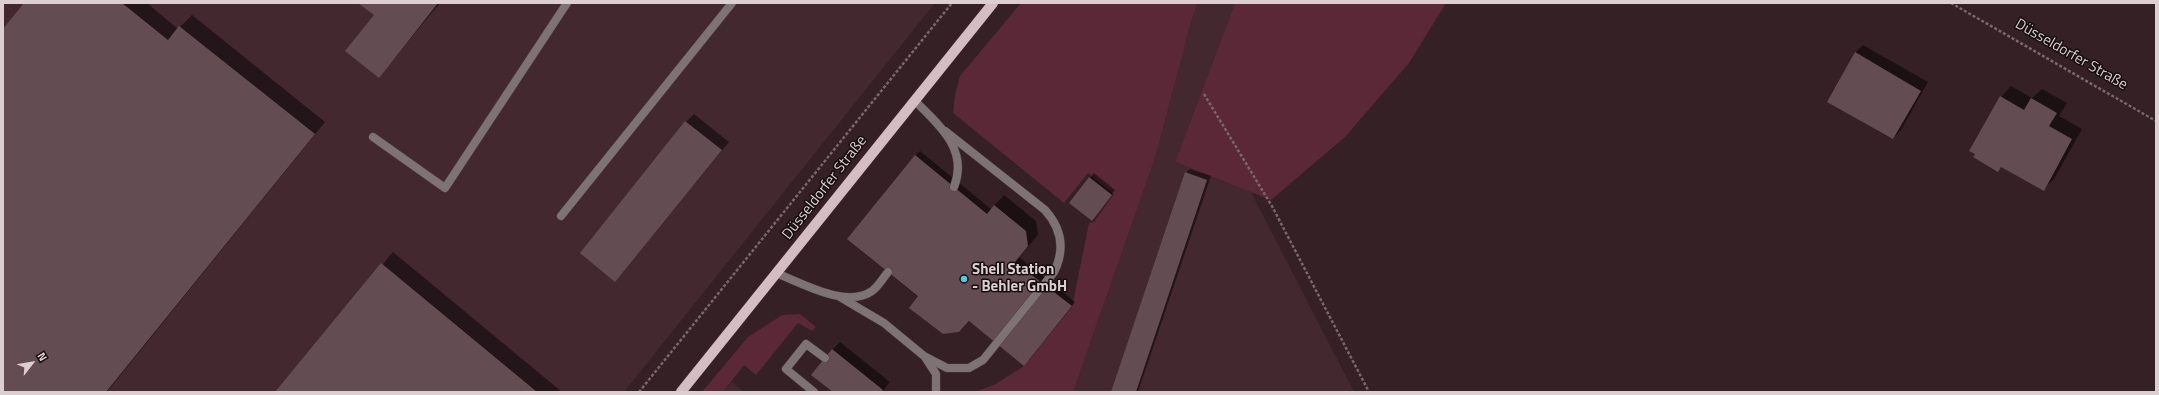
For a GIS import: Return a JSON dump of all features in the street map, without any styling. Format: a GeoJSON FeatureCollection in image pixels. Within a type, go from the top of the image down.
{"type":"FeatureCollection","features":[{"type":"Feature","properties":{"kind":"main road","name":"Düsseldorfer Straße"},"geometry":{"type":"LineString","coordinates":[[681,392],[993,3]]}},
{"type":"Feature","properties":{"kind":"lane"},"geometry":{"type":"LineString","coordinates":[[372,137],[445,188],[567,3]]}},
{"type":"Feature","properties":{"kind":"lane"},"geometry":{"type":"LineString","coordinates":[[561,216],[732,3]]}},
{"type":"Feature","properties":{"kind":"lane"},"geometry":{"type":"LineString","coordinates":[[776,273],[840,297],[884,323],[924,356],[947,368],[969,368],[983,360],[1054,272],[1061,258],[1060,241],[1054,220],[1046,210],[945,131],[914,100]]}},
{"type":"Feature","properties":{"kind":"lane"},"geometry":{"type":"LineString","coordinates":[[945,131],[956,153],[959,174],[954,187]]}},
{"type":"Feature","properties":{"kind":"lane"},"geometry":{"type":"LineString","coordinates":[[840,297],[856,298],[873,291],[888,272]]}},
{"type":"Feature","properties":{"kind":"lane"},"geometry":{"type":"LineString","coordinates":[[814,392],[786,369],[806,344],[825,358]]}},
{"type":"Feature","properties":{"kind":"lane"},"geometry":{"type":"LineString","coordinates":[[924,356],[936,374],[936,392]]}},
{"type":"Feature","properties":{"kind":"path"},"geometry":{"type":"LineString","coordinates":[[639,392],[952,3]]}},
{"type":"Feature","properties":{"kind":"path","name":"Düsseldorfer Straße"},"geometry":{"type":"LineString","coordinates":[[1951,3],[2156,121]]}},
{"type":"Feature","properties":{"kind":"path"},"geometry":{"type":"LineString","coordinates":[[1204,94],[1273,208],[1369,392]]}},
{"type":"Feature","properties":{"kind":"shaded area"},"geometry":{"type":"Polygon","coordinates":[[[3,3],[935,3],[624,392],[3,392],[3,3]]]}},
{"type":"Feature","properties":{"kind":"shaded area"},"geometry":{"type":"Polygon","coordinates":[[[1021,3],[1198,3],[1191,22],[1156,155],[1073,392],[975,392],[996,384],[1024,366],[1072,307],[1089,223],[1094,222],[1114,194],[1088,173],[1064,203],[953,113],[955,95],[960,76],[1021,3]]]}},
{"type":"Feature","properties":{"kind":"shaded area"},"geometry":{"type":"Polygon","coordinates":[[[1198,3],[1235,3],[1175,162],[1251,192],[1354,392],[1073,392],[1156,155],[1191,22],[1198,3]]]}},
{"type":"Feature","properties":{"kind":"shaded area"},"geometry":{"type":"Polygon","coordinates":[[[1235,3],[1446,3],[1409,63],[1345,137],[1271,200],[1175,162],[1235,3]]]}},
{"type":"Feature","properties":{"kind":"shaded area"},"geometry":{"type":"Polygon","coordinates":[[[800,314],[816,327],[812,331],[798,323],[756,375],[744,365],[723,392],[702,392],[748,337],[782,315],[800,314]]]}},
{"type":"Feature","properties":{"kind":"shaded area"},"geometry":{"type":"Polygon","coordinates":[[[732,382],[744,392],[723,392],[732,382]]]}},
{"type":"Feature","properties":{"kind":"building"},"geometry":{"type":"Polygon","coordinates":[[[24,3],[122,3],[168,40],[179,26],[315,134],[106,392],[3,392],[3,29],[24,3]]]}},
{"type":"Feature","properties":{"kind":"building"},"geometry":{"type":"Polygon","coordinates":[[[358,3],[438,3],[379,78],[345,51],[374,15],[358,3]]]}},
{"type":"Feature","properties":{"kind":"building"},"geometry":{"type":"Polygon","coordinates":[[[1855,52],[1921,91],[1893,139],[1827,102],[1855,52]]]}},
{"type":"Feature","properties":{"kind":"building"},"geometry":{"type":"Polygon","coordinates":[[[2000,96],[2024,110],[2031,98],[2057,113],[2049,126],[2072,139],[2044,191],[2001,167],[1998,172],[1973,157],[1975,154],[1969,151],[2000,96]]]}},
{"type":"Feature","properties":{"kind":"building"},"geometry":{"type":"Polygon","coordinates":[[[685,121],[722,150],[615,282],[580,253],[685,121]]]}},
{"type":"Feature","properties":{"kind":"building"},"geometry":{"type":"Polygon","coordinates":[[[915,155],[987,214],[994,205],[1026,231],[1028,246],[1015,262],[1072,306],[1024,366],[969,321],[959,332],[943,334],[909,308],[918,296],[847,239],[915,155]]]}},
{"type":"Feature","properties":{"kind":"building"},"geometry":{"type":"Polygon","coordinates":[[[1185,172],[1207,180],[1136,392],[1111,392],[1185,172]]]}},
{"type":"Feature","properties":{"kind":"building"},"geometry":{"type":"Polygon","coordinates":[[[1089,177],[1112,195],[1092,221],[1069,203],[1089,177]]]}},
{"type":"Feature","properties":{"kind":"building"},"geometry":{"type":"Polygon","coordinates":[[[381,263],[537,392],[275,392],[381,263]]]}},
{"type":"Feature","properties":{"kind":"building"},"geometry":{"type":"Polygon","coordinates":[[[832,349],[883,390],[881,392],[833,392],[811,375],[832,349]]]}},
{"type":"Feature","properties":{"kind":"place","name":"Shell Station - Behler GmbH"},"geometry":{"type":"Point","coordinates":[964,279]}}]}
